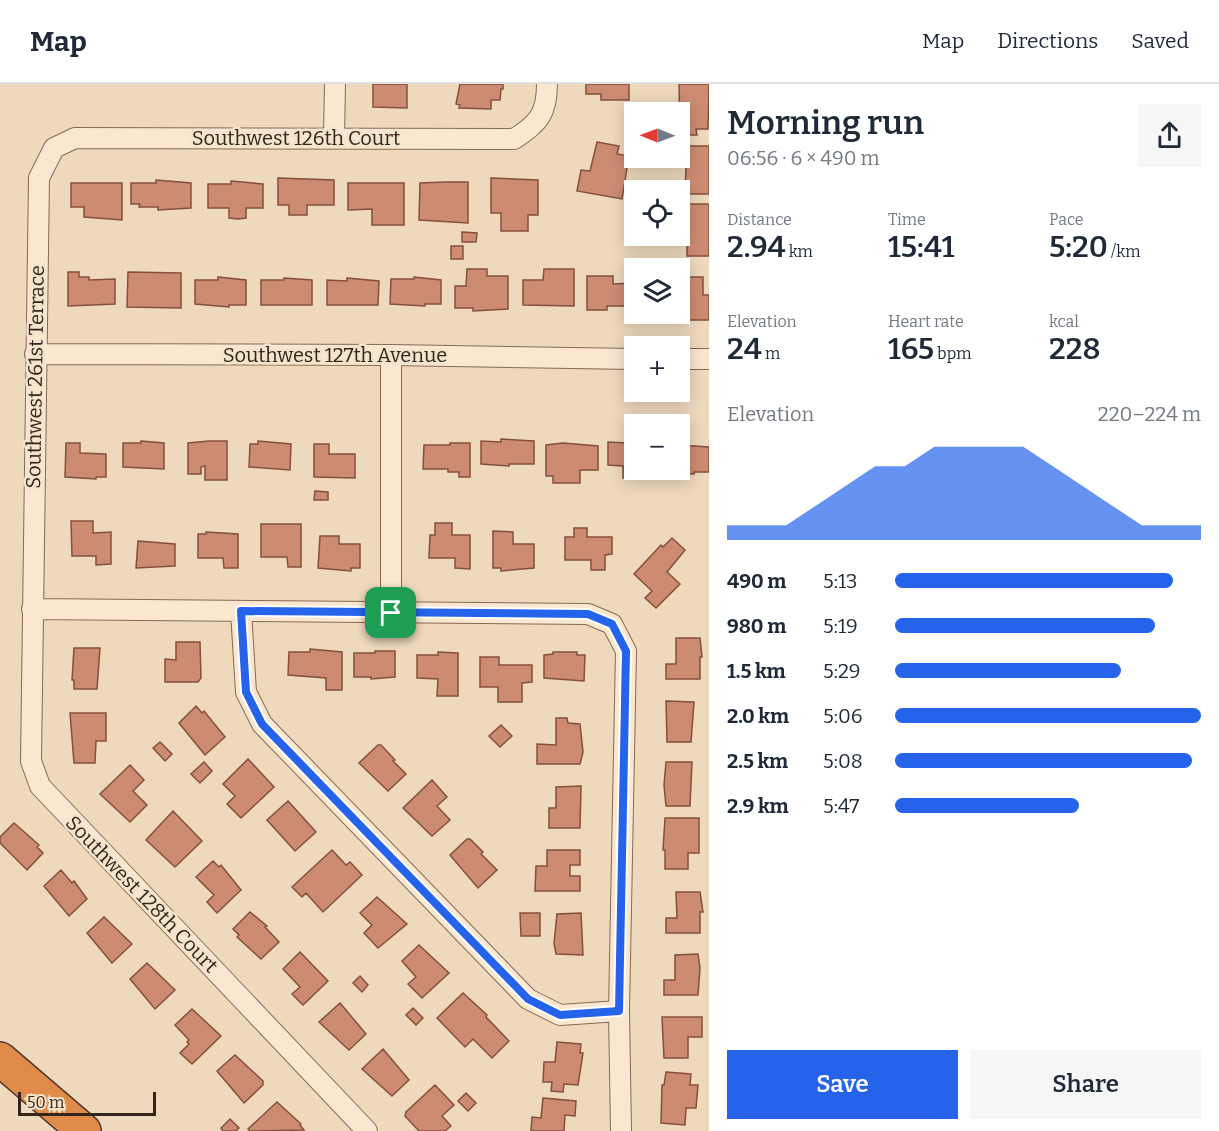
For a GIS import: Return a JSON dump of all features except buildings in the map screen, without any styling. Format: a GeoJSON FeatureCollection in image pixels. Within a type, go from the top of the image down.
{"type":"FeatureCollection","features":[{"type":"Feature","properties":{"kind":"highway"},"geometry":{"type":"LineString","coordinates":[[0,1059],[84,1131]]}},
{"type":"Feature","properties":{"kind":"street"},"geometry":{"type":"LineString","coordinates":[[334,84],[334,138]]}},
{"type":"Feature","properties":{"kind":"street","name":"Southwest 126th Court"},"geometry":{"type":"LineString","coordinates":[[54,148],[75,138],[514,139],[536,125],[547,101],[547,84]]}},
{"type":"Feature","properties":{"kind":"street","name":"Southwest 261st Terrace"},"geometry":{"type":"LineString","coordinates":[[32,609],[39,178],[54,148]]}},
{"type":"Feature","properties":{"kind":"street","name":"Southwest 127th Avenue"},"geometry":{"type":"LineString","coordinates":[[35,354],[391,355],[624,359]]}},
{"type":"Feature","properties":{"kind":"street"},"geometry":{"type":"LineString","coordinates":[[391,355],[391,613]]}},
{"type":"Feature","properties":{"kind":"street"},"geometry":{"type":"LineString","coordinates":[[690,359],[709,360]]}},
{"type":"Feature","properties":{"kind":"street"},"geometry":{"type":"LineString","coordinates":[[32,609],[588,614],[612,624],[626,651],[619,1011],[621,1131]]}},
{"type":"Feature","properties":{"kind":"street","name":"Southwest 128th Court"},"geometry":{"type":"LineString","coordinates":[[32,609],[31,761],[40,786],[367,1131]]}},
{"type":"Feature","properties":{"kind":"street"},"geometry":{"type":"LineString","coordinates":[[241,611],[246,692],[262,724],[528,999],[560,1015],[619,1011]]}},
{"type":"Feature","properties":{"kind":"route"},"geometry":{"type":"LineString","coordinates":[[241,611],[391,613],[588,614],[612,624],[626,651],[619,1011],[560,1015],[528,999],[262,724],[246,692],[241,611]]}}]}
